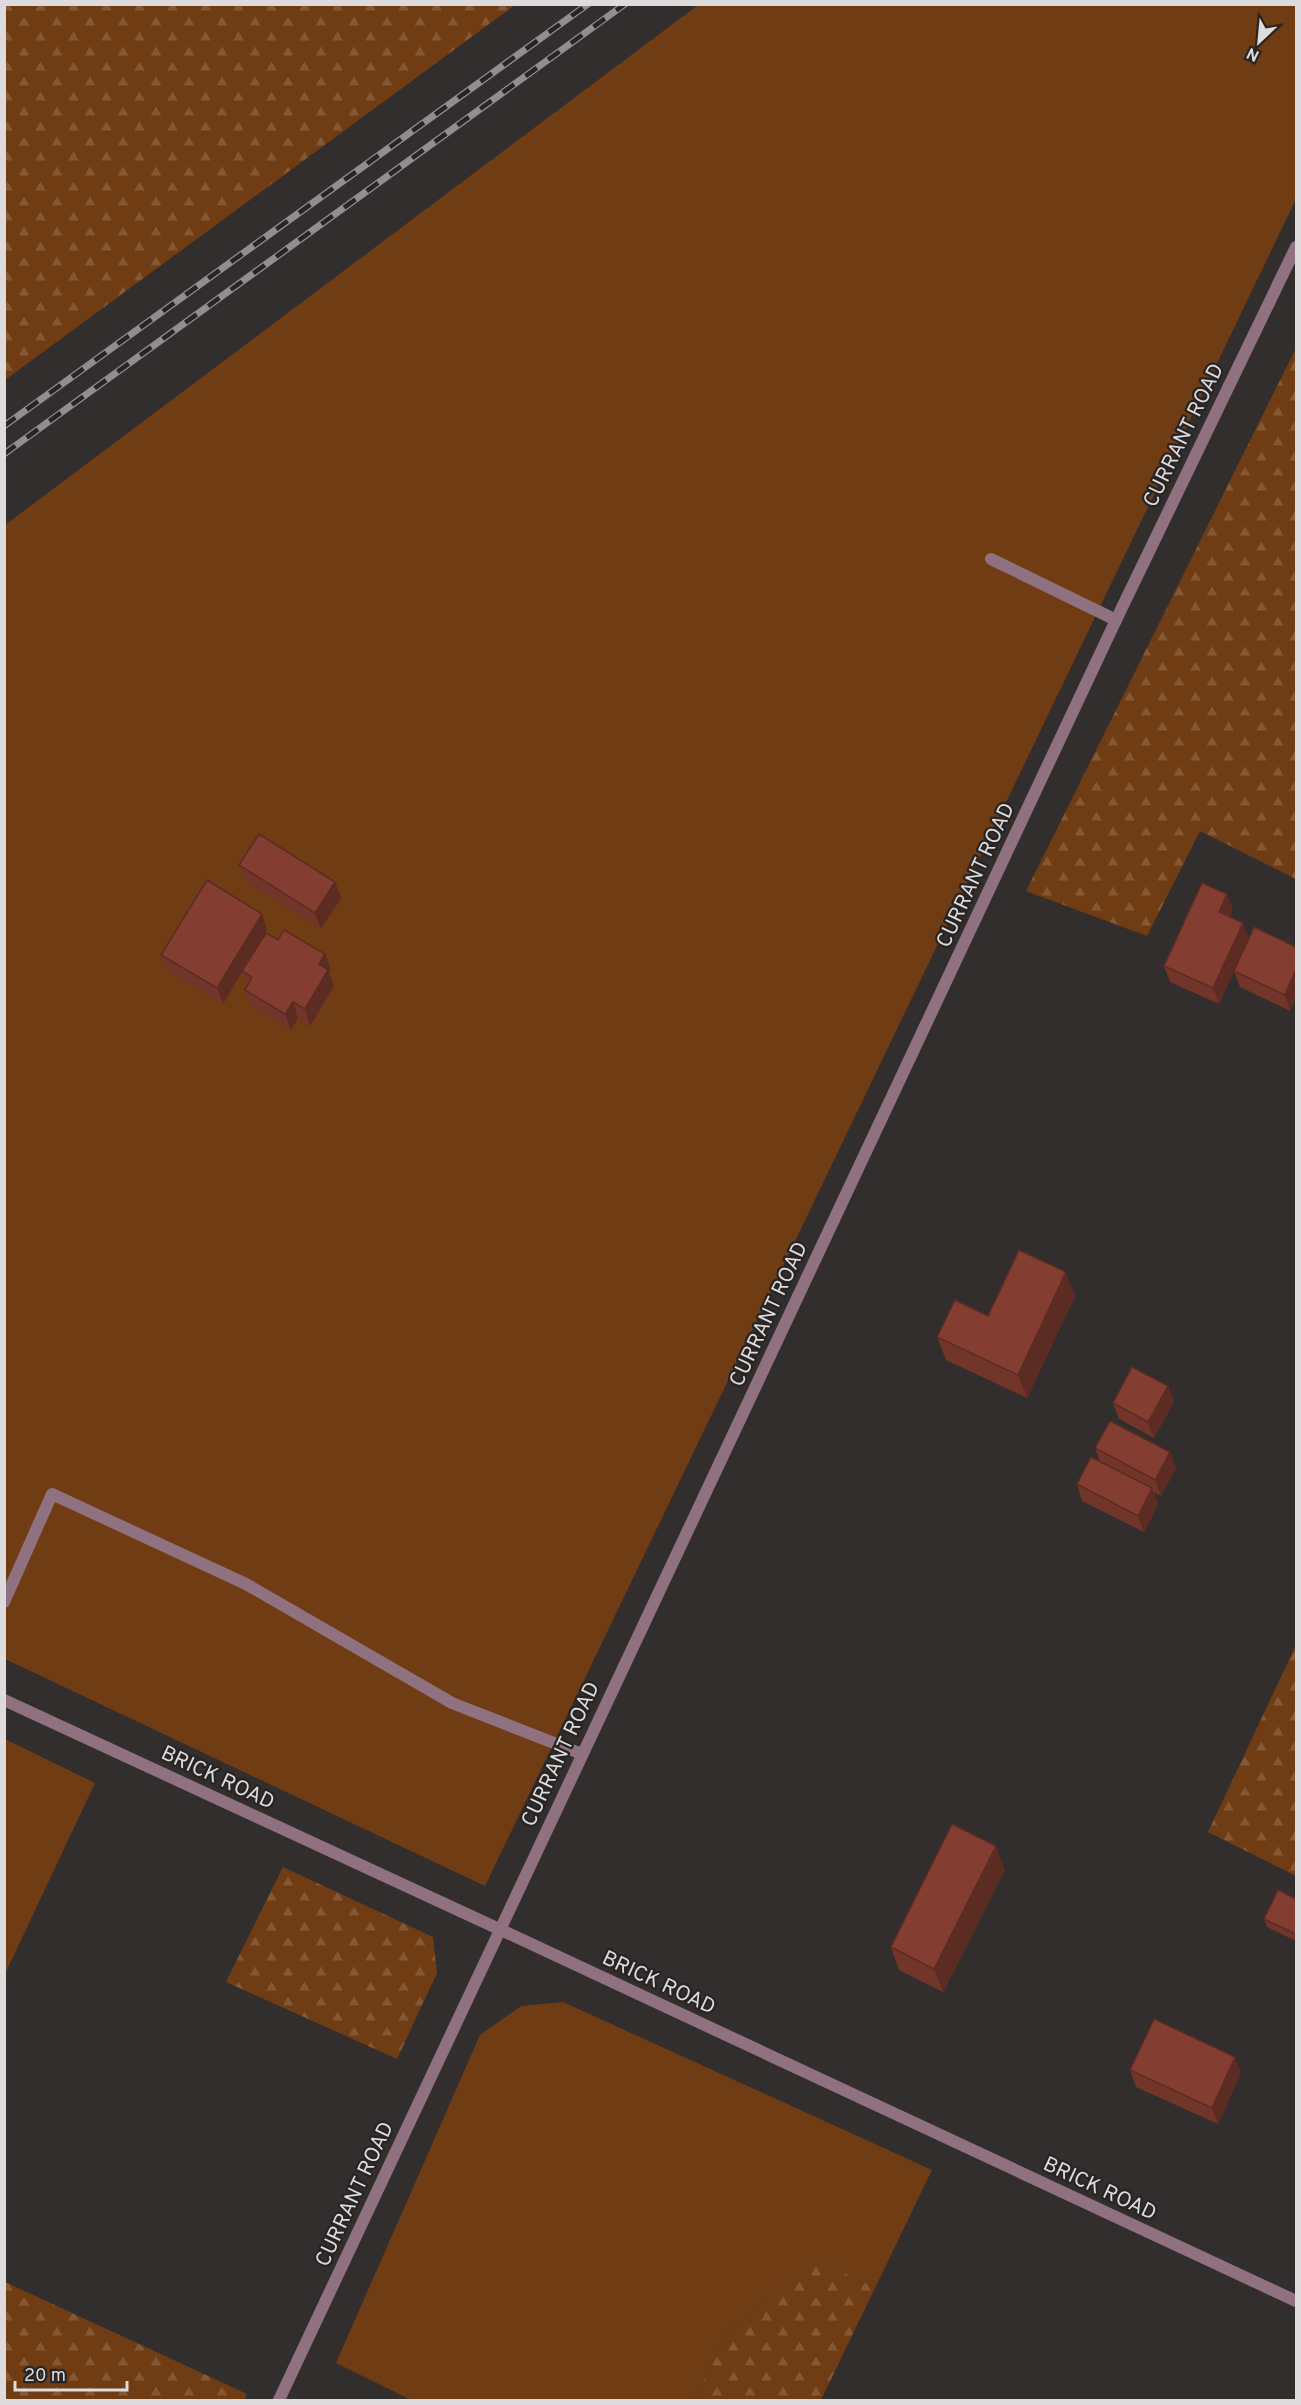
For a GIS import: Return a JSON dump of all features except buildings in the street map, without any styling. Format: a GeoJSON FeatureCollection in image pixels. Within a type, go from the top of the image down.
{"type":"FeatureCollection","features":[{"type":"Feature","properties":{"kind":"street","name":"CURRANT ROAD"},"geometry":{"type":"LineString","coordinates":[[279,2400],[1116,620],[1296,247]]}},
{"type":"Feature","properties":{"kind":"street"},"geometry":{"type":"LineString","coordinates":[[991,559],[1116,620]]}},
{"type":"Feature","properties":{"kind":"street"},"geometry":{"type":"LineString","coordinates":[[4,1602],[51,1494],[246,1584],[452,1703],[582,1754]]}},
{"type":"Feature","properties":{"kind":"street","name":"BRICK ROAD"},"geometry":{"type":"LineString","coordinates":[[4,1700],[1296,2301]]}},
{"type":"Feature","properties":{"kind":"green space"},"geometry":{"type":"Polygon","coordinates":[[[5,4],[515,4],[515,5],[5,380],[5,4]]]}},
{"type":"Feature","properties":{"kind":"green space"},"geometry":{"type":"Polygon","coordinates":[[[698,5],[1296,5],[1296,199],[485,1886],[5,1659],[5,525],[698,5]]]}},
{"type":"Feature","properties":{"kind":"green space"},"geometry":{"type":"Polygon","coordinates":[[[1296,348],[1296,879],[1200,831],[1147,936],[1026,891],[1296,348]]]}},
{"type":"Feature","properties":{"kind":"green space"},"geometry":{"type":"Polygon","coordinates":[[[1296,1645],[1296,1876],[1208,1832],[1296,1645]]]}},
{"type":"Feature","properties":{"kind":"green space"},"geometry":{"type":"Polygon","coordinates":[[[5,1739],[95,1783],[5,1974],[5,1739]]]}},
{"type":"Feature","properties":{"kind":"green space"},"geometry":{"type":"Polygon","coordinates":[[[283,1867],[433,1937],[437,1973],[397,2059],[226,1982],[283,1867]]]}},
{"type":"Feature","properties":{"kind":"green space"},"geometry":{"type":"Polygon","coordinates":[[[563,2002],[932,2170],[875,2288],[816,2260],[729,2330],[693,2400],[411,2400],[336,2363],[480,2035],[521,2006],[563,2002]]]}},
{"type":"Feature","properties":{"kind":"green space"},"geometry":{"type":"Polygon","coordinates":[[[816,2259],[875,2288],[821,2400],[693,2400],[729,2330],[816,2259]]]}},
{"type":"Feature","properties":{"kind":"green space"},"geometry":{"type":"Polygon","coordinates":[[[5,2282],[247,2394],[244,2400],[5,2400],[5,2282]]]}},
{"type":"Feature","properties":{"kind":"railway"},"geometry":{"type":"LineString","coordinates":[[4,426],[588,4]]}},
{"type":"Feature","properties":{"kind":"railway"},"geometry":{"type":"LineString","coordinates":[[4,454],[625,4]]}}]}
